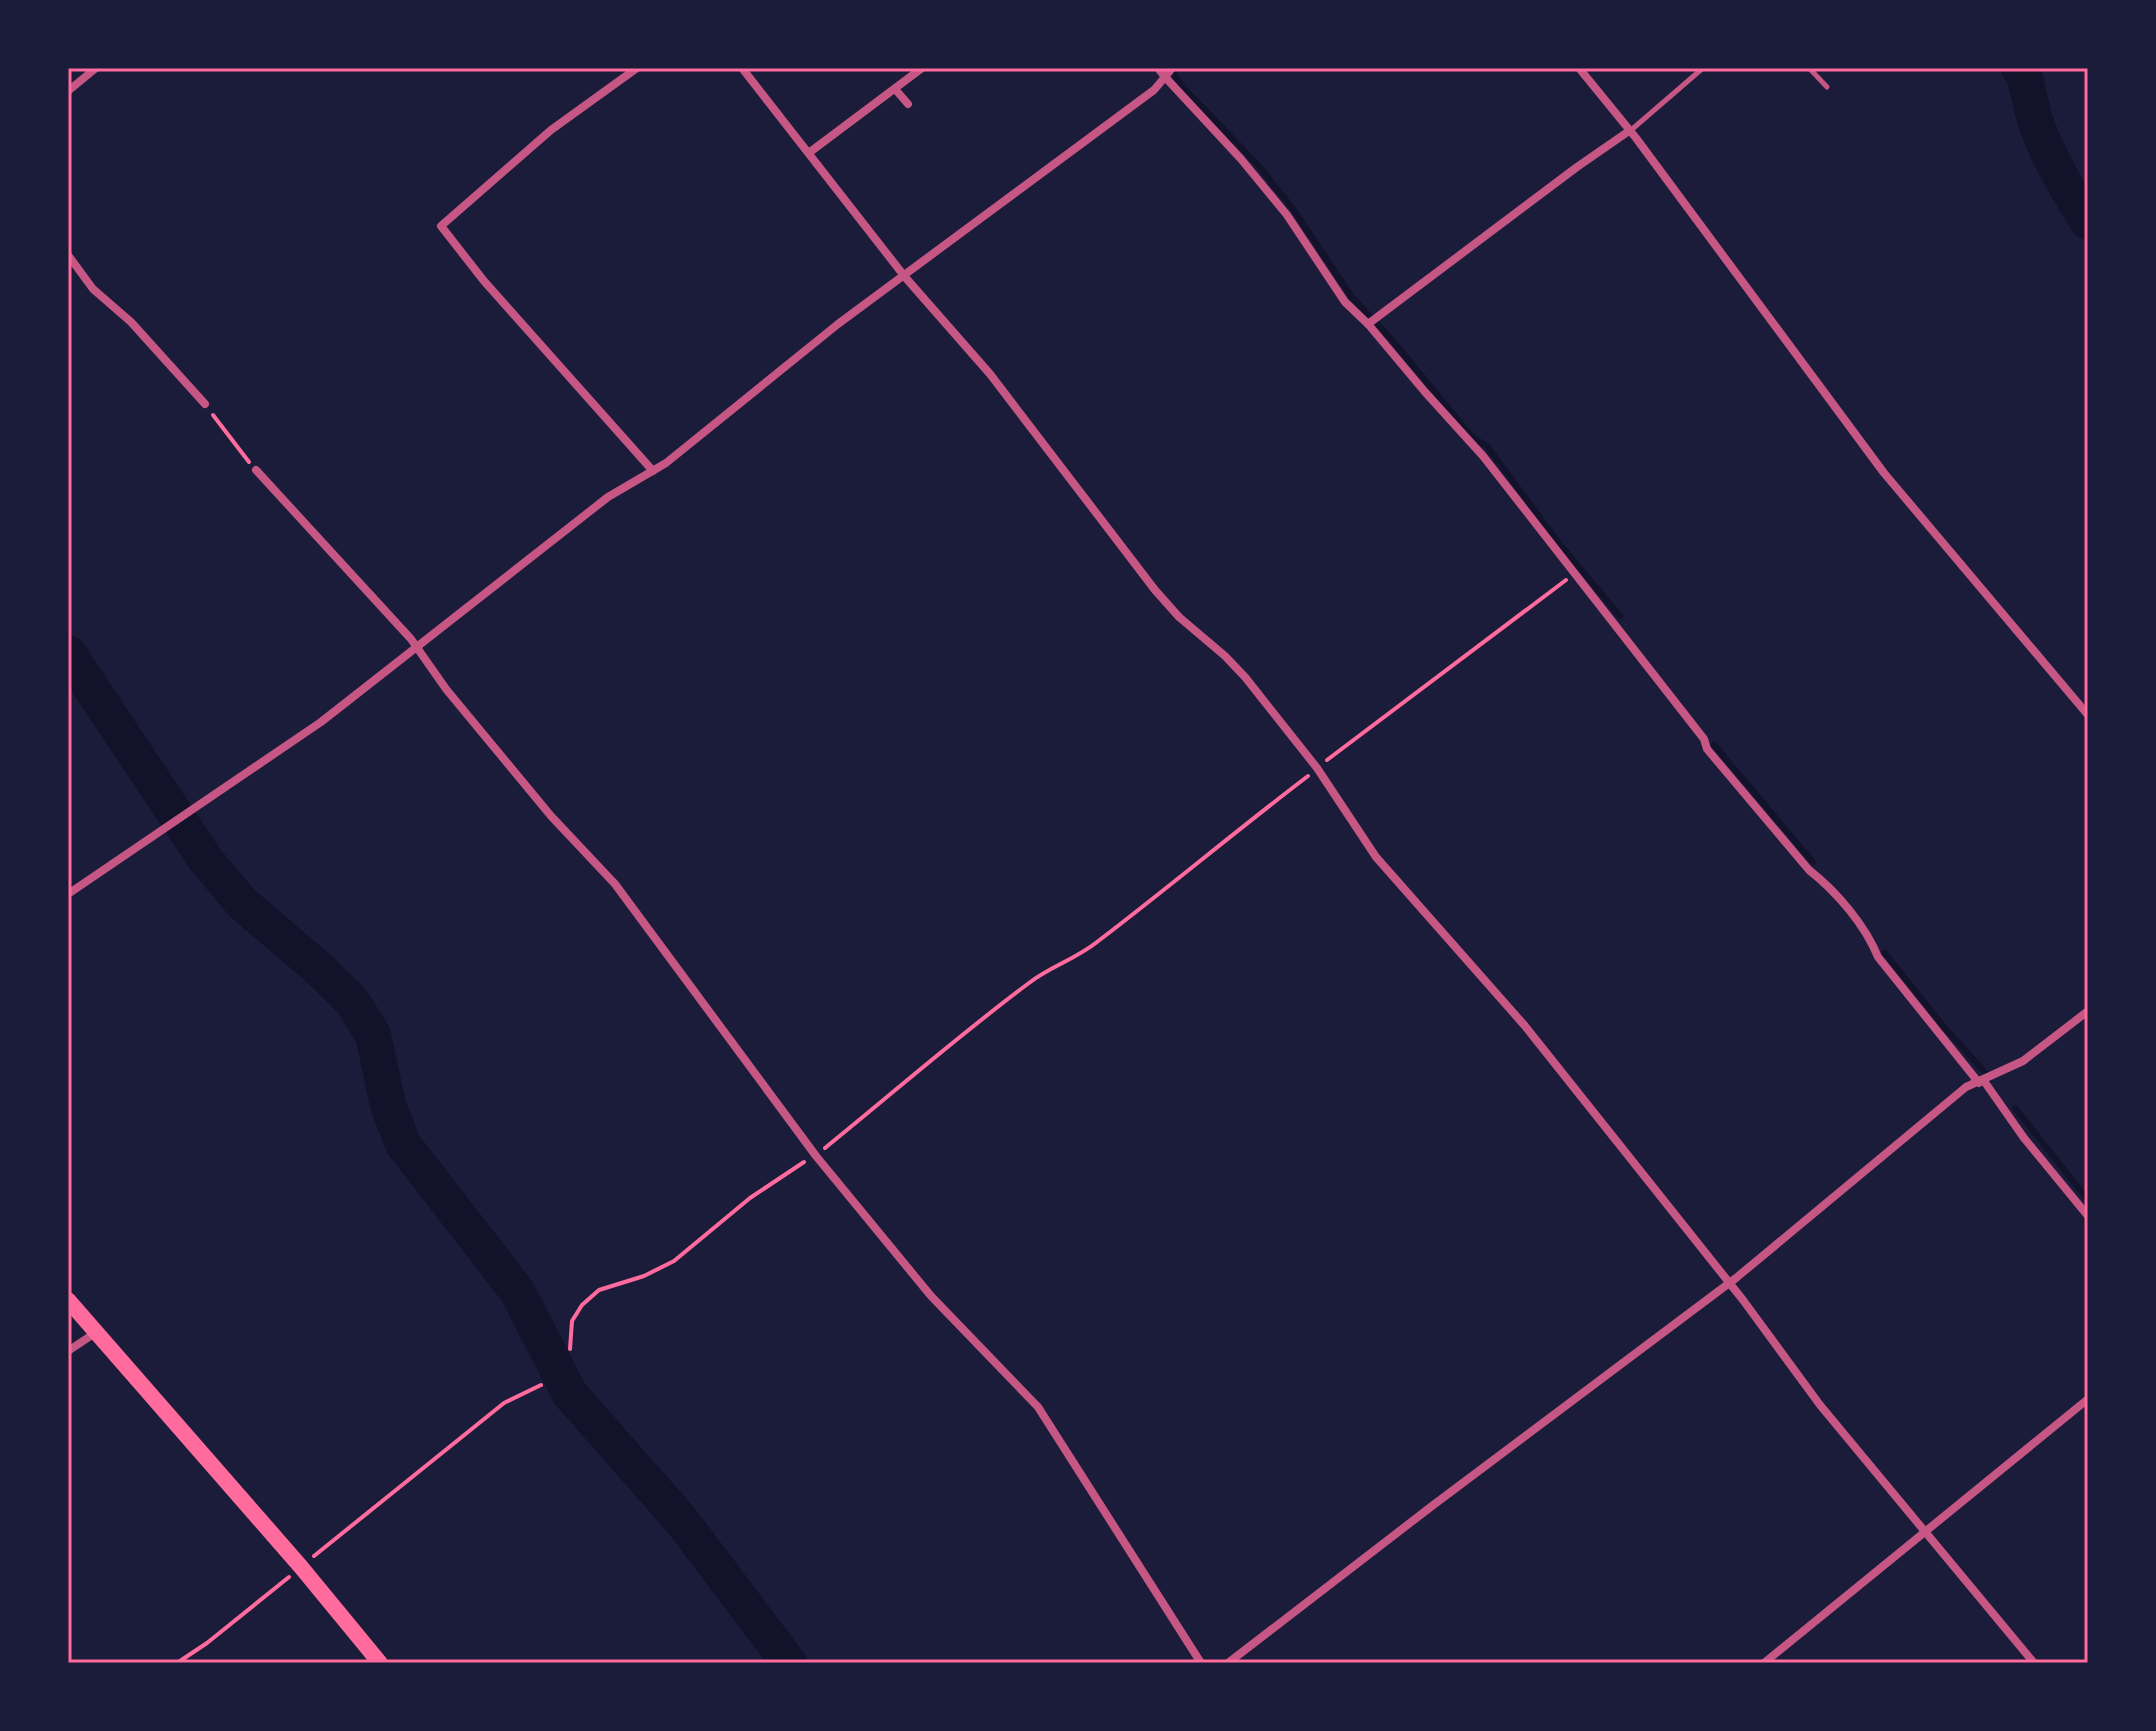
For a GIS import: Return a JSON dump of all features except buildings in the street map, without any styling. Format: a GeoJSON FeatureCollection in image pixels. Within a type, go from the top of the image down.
{"type":"FeatureCollection","features":[{"type":"Feature","properties":{"kind":"highway"},"geometry":{"type":"LineString","coordinates":[[68,1300],[301,1567],[380,1663]]}},
{"type":"Feature","properties":{"kind":"street"},"geometry":{"type":"LineString","coordinates":[[68,91],[96,68]]}},
{"type":"Feature","properties":{"kind":"street"},"geometry":{"type":"LineString","coordinates":[[637,68],[551,130],[441,226],[484,281],[653,471]]}},
{"type":"Feature","properties":{"kind":"street"},"geometry":{"type":"LineString","coordinates":[[742,68],[905,277],[990,374],[1155,590],[1179,617],[1245,677],[1317,768],[1376,857],[1525,1026],[1729,1283],[1820,1405],[2034,1663]]}},
{"type":"Feature","properties":{"kind":"street"},"geometry":{"type":"LineString","coordinates":[[810,152],[922,68]]}},
{"type":"Feature","properties":{"kind":"street"},"geometry":{"type":"LineString","coordinates":[[1158,68],[1169,72],[1287,215],[1345,302],[1372,321],[1425,392],[1483,456],[1704,739],[1707,749],[1809,870],[1824,882],[1871,940],[1878,957],[2088,1216]]}},
{"type":"Feature","properties":{"kind":"street"},"geometry":{"type":"LineString","coordinates":[[1579,68],[1884,473],[2088,715]]}},
{"type":"Feature","properties":{"kind":"street"},"geometry":{"type":"LineString","coordinates":[[68,894],[321,722],[608,497],[653,471],[838,324],[1154,90],[1169,72]]}},
{"type":"Feature","properties":{"kind":"street"},"geometry":{"type":"LineString","coordinates":[[895,89],[908,104]]}},
{"type":"Feature","properties":{"kind":"street"},"geometry":{"type":"LineString","coordinates":[[1372,321],[1629,131]]}},
{"type":"Feature","properties":{"kind":"street"},"geometry":{"type":"LineString","coordinates":[[68,255],[93,289],[131,322],[205,404]]}},
{"type":"Feature","properties":{"kind":"street"},"geometry":{"type":"LineString","coordinates":[[256,470],[411,639],[446,689],[551,816],[615,884],[816,1156],[931,1296],[1038,1407],[1201,1663]]}},
{"type":"Feature","properties":{"kind":"street"},"geometry":{"type":"LineString","coordinates":[[1228,1663],[1729,1283],[1966,1087],[2023,1061],[2088,1011]]}},
{"type":"Feature","properties":{"kind":"street"},"geometry":{"type":"LineString","coordinates":[[68,1351],[95,1333]]}},
{"type":"Feature","properties":{"kind":"street"},"geometry":{"type":"LineString","coordinates":[[1764,1663],[2088,1399]]}},
{"type":"Feature","properties":{"kind":"lane"},"geometry":{"type":"LineString","coordinates":[[1629,131],[1703,68]]}},
{"type":"Feature","properties":{"kind":"lane"},"geometry":{"type":"LineString","coordinates":[[1809,68],[1827,87]]}},
{"type":"Feature","properties":{"kind":"path"},"geometry":{"type":"LineString","coordinates":[[205,404],[256,470]]}},
{"type":"Feature","properties":{"kind":"path"},"geometry":{"type":"LineString","coordinates":[[570,1349],[572,1321],[582,1305],[599,1290],[644,1276],[674,1261],[757,1193],[816,1156],[1033,979],[1067,963],[1095,944],[1317,768],[1575,574]]}},
{"type":"Feature","properties":{"kind":"path"},"geometry":{"type":"LineString","coordinates":[[177,1663],[207,1643],[504,1403],[541,1385]]}},
{"type":"Feature","properties":{"kind":"waterway"},"geometry":{"type":"LineString","coordinates":[[1170,68],[1182,86],[1259,166],[1294,210],[1352,297],[1472,437],[1487,446],[1558,542],[1620,616]]}},
{"type":"Feature","properties":{"kind":"waterway"},"geometry":{"type":"LineString","coordinates":[[2019,68],[2022,69],[2044,143],[2088,222]]}},
{"type":"Feature","properties":{"kind":"waterway"},"geometry":{"type":"LineString","coordinates":[[68,653],[205,859],[243,904],[352,1001],[373,1035],[388,1105],[403,1144],[517,1291],[570,1394],[681,1520],[789,1663]]}},
{"type":"Feature","properties":{"kind":"waterway"},"geometry":{"type":"LineString","coordinates":[[1714,745],[1813,862]]}},
{"type":"Feature","properties":{"kind":"waterway"},"geometry":{"type":"LineString","coordinates":[[1885,953],[1985,1072]]}},
{"type":"Feature","properties":{"kind":"waterway"},"geometry":{"type":"LineString","coordinates":[[2015,1108],[2088,1200]]}}]}
